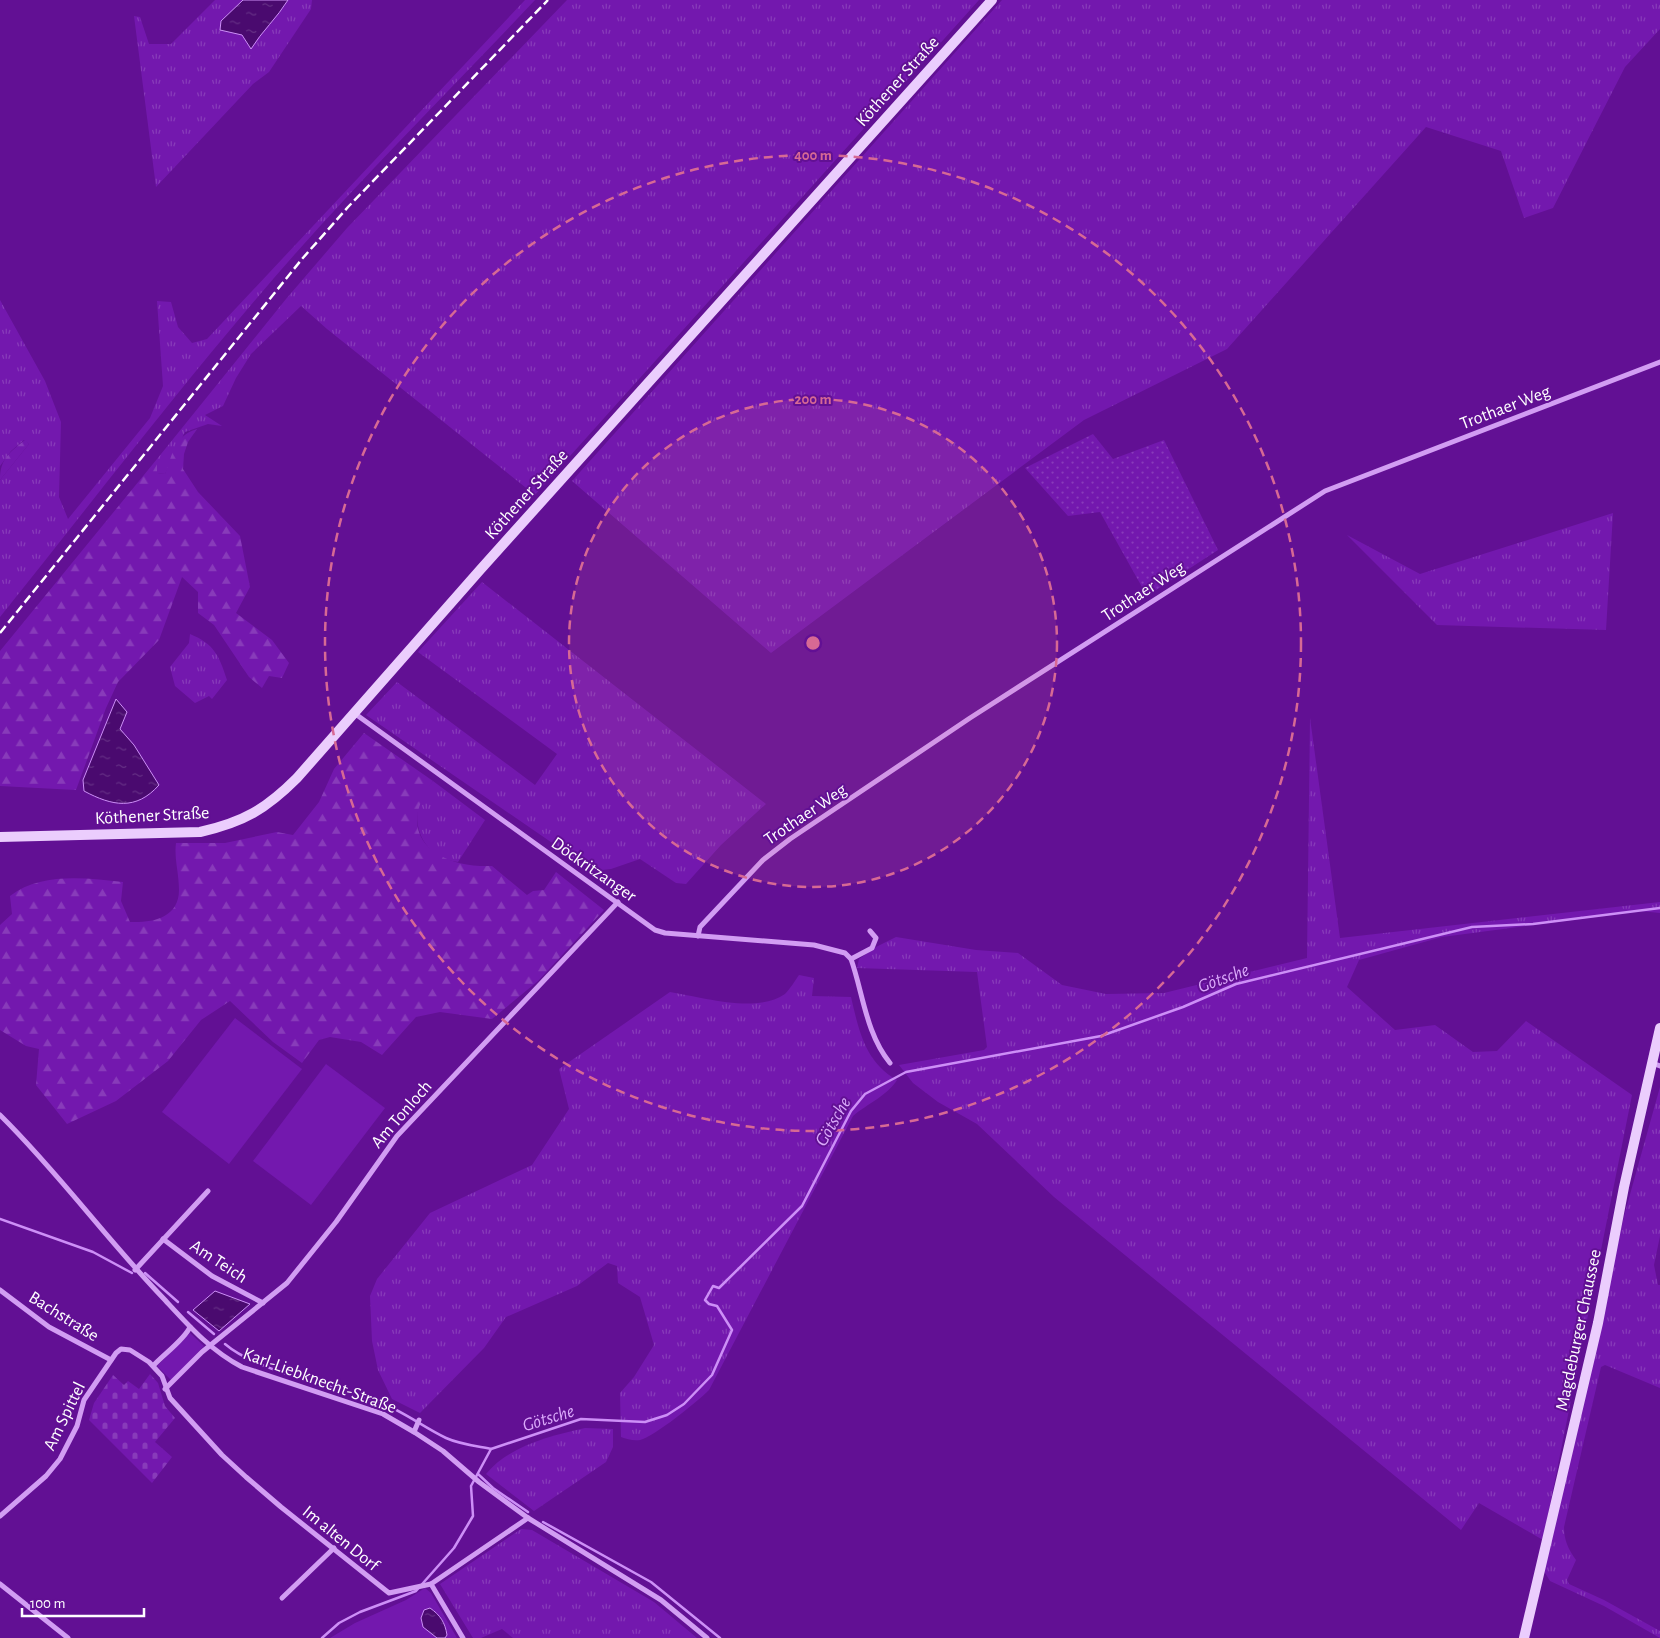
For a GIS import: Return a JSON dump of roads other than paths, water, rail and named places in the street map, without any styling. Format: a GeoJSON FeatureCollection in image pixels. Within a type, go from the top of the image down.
{"type":"FeatureCollection","features":[{"type":"Feature","properties":{"kind":"main road","name":"Köthener Straße"},"geometry":{"type":"LineString","coordinates":[[0,837],[200,832],[230,825],[258,812],[276,799],[992,0]]}},
{"type":"Feature","properties":{"kind":"main road","name":"Magdeburger Chaussee"},"geometry":{"type":"LineString","coordinates":[[1524,1638],[1598,1323],[1624,1187],[1656,1064],[1660,1028]]}},
{"type":"Feature","properties":{"kind":"street","name":"Trothaer Weg"},"geometry":{"type":"LineString","coordinates":[[698,936],[700,927],[763,860],[790,839],[970,718],[1325,491],[1660,362]]}},
{"type":"Feature","properties":{"kind":"street","name":"Döckritzanger"},"geometry":{"type":"LineString","coordinates":[[354,713],[655,930],[665,933],[814,945],[845,953],[851,959]]}},
{"type":"Feature","properties":{"kind":"street","name":"Am Tonloch"},"geometry":{"type":"LineString","coordinates":[[165,1389],[209,1346],[287,1283],[336,1222],[397,1136],[618,902]]}},
{"type":"Feature","properties":{"kind":"street"},"geometry":{"type":"LineString","coordinates":[[870,931],[876,938],[872,948],[851,959],[872,1033],[881,1052],[890,1063]]}},
{"type":"Feature","properties":{"kind":"street"},"geometry":{"type":"LineString","coordinates":[[0,1115],[53,1170],[135,1270],[190,1327],[187,1336],[172,1346],[153,1366],[130,1350],[122,1349],[111,1360]]}},
{"type":"Feature","properties":{"kind":"street","name":"Am Teich"},"geometry":{"type":"LineString","coordinates":[[135,1270],[208,1191]]}},
{"type":"Feature","properties":{"kind":"street","name":"Am Teich"},"geometry":{"type":"LineString","coordinates":[[163,1239],[212,1276],[263,1303]]}},
{"type":"Feature","properties":{"kind":"street","name":"Bachstraße"},"geometry":{"type":"LineString","coordinates":[[0,1298],[2,1291],[49,1327],[111,1360]]}},
{"type":"Feature","properties":{"kind":"street","name":"Karl-Liebknecht-Straße"},"geometry":{"type":"LineString","coordinates":[[190,1327],[222,1357],[242,1367],[383,1414],[415,1430],[443,1450],[470,1475],[528,1518]]}},
{"type":"Feature","properties":{"kind":"street","name":"Am Spittel"},"geometry":{"type":"LineString","coordinates":[[0,1516],[46,1476],[60,1459],[77,1426],[84,1400],[111,1360]]}},
{"type":"Feature","properties":{"kind":"street","name":"Im alten Dorf"},"geometry":{"type":"LineString","coordinates":[[153,1366],[164,1380],[165,1389],[170,1398],[222,1455],[281,1507],[389,1593],[412,1586],[431,1584],[528,1518]]}},
{"type":"Feature","properties":{"kind":"street"},"geometry":{"type":"LineString","coordinates":[[415,1430],[419,1420]]}},
{"type":"Feature","properties":{"kind":"street"},"geometry":{"type":"LineString","coordinates":[[528,1518],[661,1600],[707,1638]]}},
{"type":"Feature","properties":{"kind":"street"},"geometry":{"type":"LineString","coordinates":[[282,1598],[334,1548]]}},
{"type":"Feature","properties":{"kind":"street"},"geometry":{"type":"LineString","coordinates":[[0,1584],[68,1638]]}},
{"type":"Feature","properties":{"kind":"street"},"geometry":{"type":"LineString","coordinates":[[431,1584],[463,1638]]}},
{"type":"Feature","properties":{"kind":"water"},"geometry":{"type":"Polygon","coordinates":[[[243,0],[288,0],[251,49],[242,35],[220,30],[221,21],[243,0]]]}},
{"type":"Feature","properties":{"kind":"water"},"geometry":{"type":"Polygon","coordinates":[[[116,699],[127,712],[120,729],[134,745],[159,785],[142,799],[133,802],[114,803],[84,791],[83,780],[116,699]]]}},
{"type":"Feature","properties":{"kind":"water"},"geometry":{"type":"Polygon","coordinates":[[[215,1291],[250,1304],[219,1331],[193,1310],[215,1291]]]}},
{"type":"Feature","properties":{"kind":"water"},"geometry":{"type":"Polygon","coordinates":[[[430,1608],[439,1616],[445,1626],[447,1635],[445,1638],[437,1638],[423,1627],[421,1618],[424,1610],[430,1608]]]}},
{"type":"Feature","properties":{"kind":"waterway","name":"Götsche"},"geometry":{"type":"LineString","coordinates":[[322,1638],[339,1623],[360,1612],[416,1591],[454,1548],[473,1516],[471,1486],[491,1449],[581,1419],[645,1422],[667,1415],[684,1404],[712,1375],[732,1330],[717,1306],[709,1304],[705,1300],[713,1286],[719,1288],[802,1206],[851,1111],[865,1094],[906,1072],[1101,1036],[1183,1007],[1236,984],[1472,927],[1533,924],[1660,908]]}},
{"type":"Feature","properties":{"kind":"waterway"},"geometry":{"type":"LineString","coordinates":[[0,1219],[93,1252],[132,1273]]}},
{"type":"Feature","properties":{"kind":"waterway"},"geometry":{"type":"LineString","coordinates":[[145,1273],[178,1302]]}},
{"type":"Feature","properties":{"kind":"waterway"},"geometry":{"type":"LineString","coordinates":[[188,1312],[214,1334]]}},
{"type":"Feature","properties":{"kind":"waterway"},"geometry":{"type":"LineString","coordinates":[[225,1344],[257,1363],[277,1371],[379,1402],[405,1414],[451,1440],[491,1449]]}},
{"type":"Feature","properties":{"kind":"waterway"},"geometry":{"type":"LineString","coordinates":[[478,1474],[493,1488],[528,1512]]}},
{"type":"Feature","properties":{"kind":"waterway"},"geometry":{"type":"LineString","coordinates":[[543,1522],[651,1582],[720,1638]]}},
{"type":"Feature","properties":{"kind":"railway"},"geometry":{"type":"LineString","coordinates":[[0,633],[302,259],[348,207],[548,0]]}}]}
